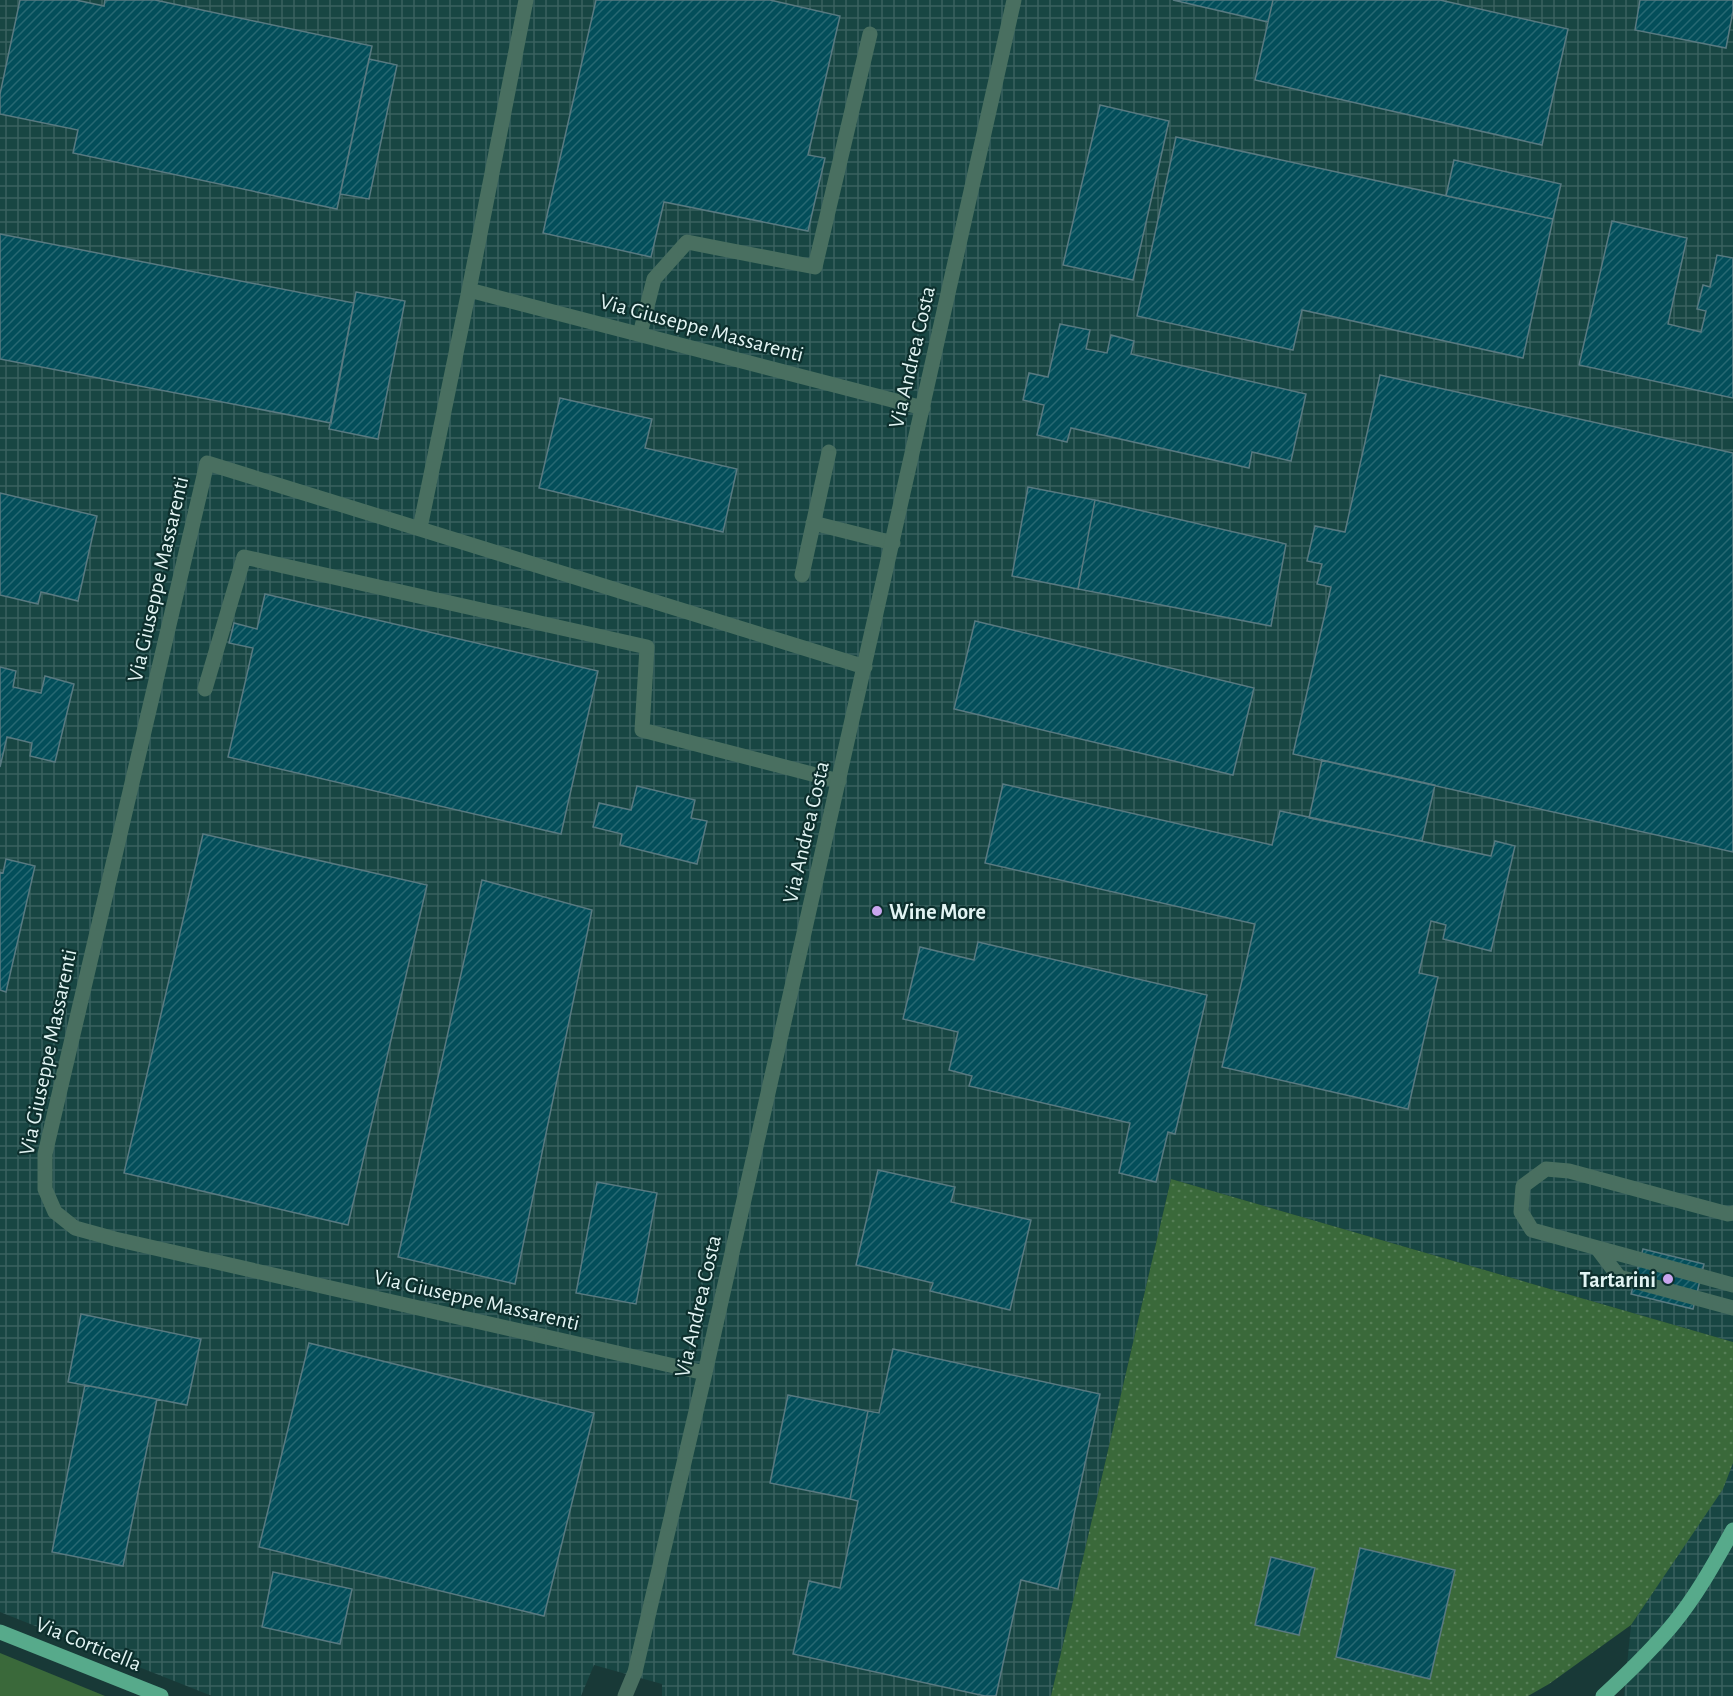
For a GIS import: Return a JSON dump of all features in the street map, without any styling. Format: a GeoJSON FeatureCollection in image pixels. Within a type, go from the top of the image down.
{"type":"FeatureCollection","features":[{"type":"Feature","properties":{"kind":"main road"},"geometry":{"type":"LineString","coordinates":[[1603,1696],[1635,1667],[1674,1623],[1709,1572],[1733,1530]]}},
{"type":"Feature","properties":{"kind":"main road","name":"Via Corticella"},"geometry":{"type":"LineString","coordinates":[[0,1632],[161,1696]]}},
{"type":"Feature","properties":{"kind":"street"},"geometry":{"type":"LineString","coordinates":[[420,528],[526,0]]}},
{"type":"Feature","properties":{"kind":"street","name":"Via Andrea Costa"},"geometry":{"type":"LineString","coordinates":[[625,1696],[635,1672],[705,1373],[1014,0]]}},
{"type":"Feature","properties":{"kind":"street"},"geometry":{"type":"LineString","coordinates":[[640,334],[654,279],[687,242],[815,267],[870,34]]}},
{"type":"Feature","properties":{"kind":"street","name":"Via Giuseppe Massarenti"},"geometry":{"type":"LineString","coordinates":[[469,290],[922,408]]}},
{"type":"Feature","properties":{"kind":"street"},"geometry":{"type":"LineString","coordinates":[[802,574],[829,452]]}},
{"type":"Feature","properties":{"kind":"street","name":"Via Giuseppe Massarenti"},"geometry":{"type":"LineString","coordinates":[[705,1373],[75,1228],[55,1212],[45,1189],[45,1154],[207,463],[865,667]]}},
{"type":"Feature","properties":{"kind":"street"},"geometry":{"type":"LineString","coordinates":[[813,523],[893,543]]}},
{"type":"Feature","properties":{"kind":"street"},"geometry":{"type":"LineString","coordinates":[[205,689],[244,557],[647,647],[642,730],[839,781]]}},
{"type":"Feature","properties":{"kind":"street"},"geometry":{"type":"LineString","coordinates":[[1733,1214],[1569,1172],[1546,1169],[1523,1186],[1521,1212],[1532,1230],[1733,1285]]}},
{"type":"Feature","properties":{"kind":"street"},"geometry":{"type":"LineString","coordinates":[[1597,1248],[1619,1277],[1733,1308]]}},
{"type":"Feature","properties":{"kind":"street","name":"Via Andrea Costa"},"geometry":{"type":"LineString","coordinates":[[634,1696],[635,1672]]}},
{"type":"Feature","properties":{"kind":"shaded area"},"geometry":{"type":"Polygon","coordinates":[[[0,0],[1733,0],[1733,1342],[1171,1179],[1051,1696],[662,1696],[662,1684],[594,1665],[581,1696],[212,1696],[0,1612],[0,0]]]}},
{"type":"Feature","properties":{"kind":"shaded area"},"geometry":{"type":"Polygon","coordinates":[[[1733,1463],[1733,1696],[1624,1696],[1631,1625],[1722,1489],[1733,1463]]]}},
{"type":"Feature","properties":{"kind":"green space"},"geometry":{"type":"Polygon","coordinates":[[[1171,1179],[1733,1342],[1733,1463],[1723,1489],[1631,1625],[1549,1684],[1528,1696],[1051,1696],[1171,1179]]]}},
{"type":"Feature","properties":{"kind":"green space"},"geometry":{"type":"Polygon","coordinates":[[[0,1653],[105,1696],[0,1696],[0,1653]]]}},
{"type":"Feature","properties":{"kind":"building"},"geometry":{"type":"Polygon","coordinates":[[[20,0],[76,0],[104,6],[105,0],[155,0],[372,46],[337,209],[73,153],[78,130],[0,114],[0,94],[20,0]]]}},
{"type":"Feature","properties":{"kind":"building"},"geometry":{"type":"Polygon","coordinates":[[[596,0],[770,0],[840,16],[808,155],[825,158],[808,231],[664,202],[651,257],[543,233],[596,0]]]}},
{"type":"Feature","properties":{"kind":"building"},"geometry":{"type":"Polygon","coordinates":[[[1173,0],[1273,0],[1268,22],[1173,0]]]}},
{"type":"Feature","properties":{"kind":"building"},"geometry":{"type":"Polygon","coordinates":[[[1273,0],[1440,0],[1568,29],[1542,145],[1255,80],[1273,0]]]}},
{"type":"Feature","properties":{"kind":"building"},"geometry":{"type":"Polygon","coordinates":[[[1640,0],[1733,0],[1726,48],[1635,30],[1640,0]]]}},
{"type":"Feature","properties":{"kind":"building"},"geometry":{"type":"Polygon","coordinates":[[[369,59],[397,65],[369,199],[340,194],[369,59]]]}},
{"type":"Feature","properties":{"kind":"building"},"geometry":{"type":"Polygon","coordinates":[[[1100,105],[1169,121],[1133,280],[1063,265],[1100,105]]]}},
{"type":"Feature","properties":{"kind":"building"},"geometry":{"type":"Polygon","coordinates":[[[1176,137],[1553,219],[1523,358],[1302,310],[1293,350],[1137,316],[1176,137]]]}},
{"type":"Feature","properties":{"kind":"building"},"geometry":{"type":"Polygon","coordinates":[[[1454,160],[1561,184],[1553,219],[1446,196],[1454,160]]]}},
{"type":"Feature","properties":{"kind":"building"},"geometry":{"type":"Polygon","coordinates":[[[1612,221],[1687,238],[1668,324],[1701,332],[1706,311],[1697,309],[1703,285],[1710,287],[1717,255],[1733,258],[1733,398],[1579,365],[1612,221]]]}},
{"type":"Feature","properties":{"kind":"building"},"geometry":{"type":"Polygon","coordinates":[[[0,234],[354,303],[331,423],[0,359],[0,234]]]}},
{"type":"Feature","properties":{"kind":"building"},"geometry":{"type":"Polygon","coordinates":[[[356,292],[405,301],[378,439],[329,429],[356,292]]]}},
{"type":"Feature","properties":{"kind":"building"},"geometry":{"type":"Polygon","coordinates":[[[1060,324],[1090,330],[1086,349],[1107,353],[1111,335],[1134,341],[1131,354],[1306,394],[1291,461],[1252,452],[1249,468],[1071,428],[1067,442],[1037,435],[1044,405],[1023,400],[1029,373],[1048,377],[1060,324]]]}},
{"type":"Feature","properties":{"kind":"building"},"geometry":{"type":"Polygon","coordinates":[[[1380,375],[1733,453],[1733,852],[1293,754],[1331,587],[1317,584],[1322,564],[1307,561],[1315,526],[1345,532],[1380,375]]]}},
{"type":"Feature","properties":{"kind":"building"},"geometry":{"type":"Polygon","coordinates":[[[560,398],[652,419],[645,448],[737,469],[723,532],[539,488],[560,398]]]}},
{"type":"Feature","properties":{"kind":"building"},"geometry":{"type":"Polygon","coordinates":[[[1028,487],[1095,500],[1078,589],[1012,576],[1028,487]]]}},
{"type":"Feature","properties":{"kind":"building"},"geometry":{"type":"Polygon","coordinates":[[[0,493],[97,516],[78,601],[41,592],[38,604],[0,595],[0,493]]]}},
{"type":"Feature","properties":{"kind":"building"},"geometry":{"type":"Polygon","coordinates":[[[1095,500],[1286,544],[1271,626],[1078,589],[1095,500]]]}},
{"type":"Feature","properties":{"kind":"building"},"geometry":{"type":"Polygon","coordinates":[[[265,594],[598,671],[561,834],[228,757],[253,648],[229,643],[234,623],[257,629],[265,594]]]}},
{"type":"Feature","properties":{"kind":"building"},"geometry":{"type":"Polygon","coordinates":[[[975,621],[1254,688],[1233,775],[954,709],[975,621]]]}},
{"type":"Feature","properties":{"kind":"building"},"geometry":{"type":"Polygon","coordinates":[[[0,667],[16,671],[13,687],[41,693],[45,676],[74,684],[55,762],[30,756],[32,743],[7,737],[0,767],[0,667]]]}},
{"type":"Feature","properties":{"kind":"building"},"geometry":{"type":"Polygon","coordinates":[[[1322,760],[1435,785],[1422,841],[1309,818],[1322,760]]]}},
{"type":"Feature","properties":{"kind":"building"},"geometry":{"type":"Polygon","coordinates":[[[1003,784],[1272,845],[1280,811],[1491,856],[1495,841],[1515,846],[1491,951],[1443,939],[1446,925],[1431,921],[1419,973],[1438,977],[1408,1109],[1222,1067],[1255,924],[985,863],[1003,784]]]}},
{"type":"Feature","properties":{"kind":"building"},"geometry":{"type":"Polygon","coordinates":[[[637,786],[695,800],[691,818],[707,821],[697,864],[620,845],[622,834],[593,827],[599,803],[631,810],[637,786]]]}},
{"type":"Feature","properties":{"kind":"building"},"geometry":{"type":"Polygon","coordinates":[[[203,834],[427,885],[348,1225],[124,1173],[203,834]]]}},
{"type":"Feature","properties":{"kind":"building"},"geometry":{"type":"Polygon","coordinates":[[[6,859],[35,866],[6,992],[0,990],[0,872],[3,873],[6,859]]]}},
{"type":"Feature","properties":{"kind":"building"},"geometry":{"type":"Polygon","coordinates":[[[482,880],[592,910],[515,1284],[398,1257],[482,880]]]}},
{"type":"Feature","properties":{"kind":"building"},"geometry":{"type":"Polygon","coordinates":[[[978,942],[1207,995],[1175,1134],[1168,1132],[1156,1182],[1119,1173],[1130,1123],[969,1086],[972,1076],[949,1070],[958,1032],[903,1019],[920,947],[974,960],[978,942]]]}},
{"type":"Feature","properties":{"kind":"building"},"geometry":{"type":"Polygon","coordinates":[[[878,1170],[955,1187],[951,1202],[1031,1220],[1010,1310],[930,1291],[933,1283],[856,1265],[878,1170]]]}},
{"type":"Feature","properties":{"kind":"building"},"geometry":{"type":"Polygon","coordinates":[[[597,1182],[657,1193],[636,1304],[576,1293],[597,1182]]]}},
{"type":"Feature","properties":{"kind":"building"},"geometry":{"type":"Polygon","coordinates":[[[1643,1249],[1704,1264],[1693,1309],[1631,1294],[1643,1249]]]}},
{"type":"Feature","properties":{"kind":"building"},"geometry":{"type":"Polygon","coordinates":[[[81,1314],[201,1339],[187,1405],[68,1382],[81,1314]]]}},
{"type":"Feature","properties":{"kind":"building"},"geometry":{"type":"Polygon","coordinates":[[[309,1343],[594,1413],[544,1616],[259,1547],[309,1343]]]}},
{"type":"Feature","properties":{"kind":"building"},"geometry":{"type":"Polygon","coordinates":[[[893,1349],[1100,1394],[1058,1589],[1021,1580],[996,1696],[985,1696],[793,1654],[809,1581],[840,1588],[858,1501],[850,1499],[868,1411],[879,1413],[893,1349]]]}},
{"type":"Feature","properties":{"kind":"building"},"geometry":{"type":"Polygon","coordinates":[[[85,1385],[157,1399],[123,1566],[52,1552],[85,1385]]]}},
{"type":"Feature","properties":{"kind":"building"},"geometry":{"type":"Polygon","coordinates":[[[788,1395],[868,1411],[850,1499],[770,1483],[788,1395]]]}},
{"type":"Feature","properties":{"kind":"building"},"geometry":{"type":"Polygon","coordinates":[[[1360,1548],[1455,1570],[1430,1679],[1336,1657],[1360,1548]]]}},
{"type":"Feature","properties":{"kind":"building"},"geometry":{"type":"Polygon","coordinates":[[[1271,1557],[1315,1568],[1299,1635],[1255,1625],[1271,1557]]]}},
{"type":"Feature","properties":{"kind":"building"},"geometry":{"type":"Polygon","coordinates":[[[273,1572],[352,1589],[340,1644],[262,1627],[273,1572]]]}},
{"type":"Feature","properties":{"kind":"place","name":"Wine More"},"geometry":{"type":"Point","coordinates":[877,911]}},
{"type":"Feature","properties":{"kind":"place","name":"Tartarini"},"geometry":{"type":"Point","coordinates":[1668,1279]}}]}
